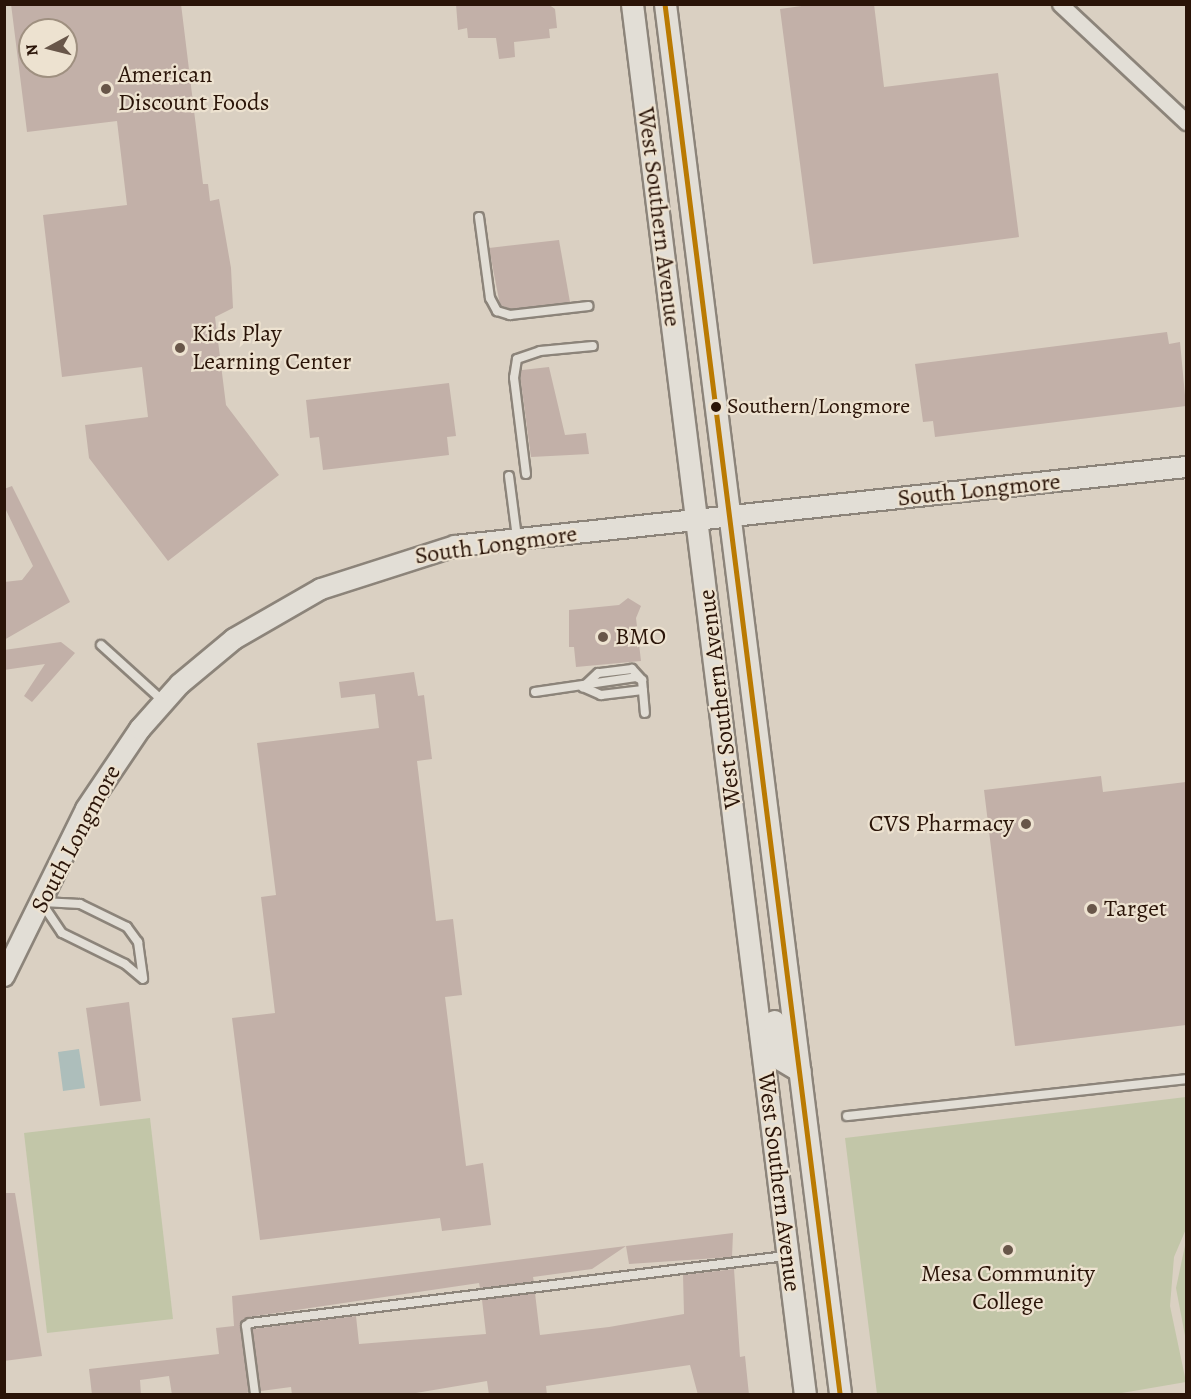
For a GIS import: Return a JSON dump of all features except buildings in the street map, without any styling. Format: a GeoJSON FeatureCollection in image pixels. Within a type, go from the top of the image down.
{"type":"FeatureCollection","features":[{"type":"Feature","properties":{"kind":"main road","name":"West Southern Avenue"},"geometry":{"type":"LineString","coordinates":[[632,4],[805,1395]]}},
{"type":"Feature","properties":{"kind":"main road","name":"West Southern Avenue"},"geometry":{"type":"LineString","coordinates":[[665,4],[840,1395]]}},
{"type":"Feature","properties":{"kind":"main road"},"geometry":{"type":"LineString","coordinates":[[739,862],[756,884],[780,1059],[800,1071]]}},
{"type":"Feature","properties":{"kind":"street"},"geometry":{"type":"LineString","coordinates":[[1060,4],[1186,122]]}},
{"type":"Feature","properties":{"kind":"street","name":"South Longmore"},"geometry":{"type":"LineString","coordinates":[[4,976],[104,779],[164,702],[234,639],[321,589],[426,552],[517,540],[1186,467]]}},
{"type":"Feature","properties":{"kind":"lane"},"geometry":{"type":"LineString","coordinates":[[479,217],[490,297],[497,311],[510,315],[588,306]]}},
{"type":"Feature","properties":{"kind":"lane"},"geometry":{"type":"LineString","coordinates":[[526,474],[514,378],[517,359],[540,351],[592,346]]}},
{"type":"Feature","properties":{"kind":"lane"},"geometry":{"type":"LineString","coordinates":[[509,476],[517,540]]}},
{"type":"Feature","properties":{"kind":"lane"},"geometry":{"type":"LineString","coordinates":[[101,645],[164,702]]}},
{"type":"Feature","properties":{"kind":"lane"},"geometry":{"type":"LineString","coordinates":[[536,692],[642,680],[645,713]]}},
{"type":"Feature","properties":{"kind":"lane"},"geometry":{"type":"LineString","coordinates":[[583,687],[601,695],[643,690]]}},
{"type":"Feature","properties":{"kind":"lane"},"geometry":{"type":"LineString","coordinates":[[41,902],[80,904],[127,927],[138,942],[143,979],[125,964],[62,933],[41,902]]}},
{"type":"Feature","properties":{"kind":"lane"},"geometry":{"type":"LineString","coordinates":[[847,1116],[1186,1079]]}},
{"type":"Feature","properties":{"kind":"lane"},"geometry":{"type":"LineString","coordinates":[[255,1395],[246,1326],[250,1323],[788,1256]]}},
{"type":"Feature","properties":{"kind":"green space","name":"Mesa Community College"},"geometry":{"type":"Polygon","coordinates":[[[1186,1097],[1186,1229],[1174,1257],[1170,1306],[1186,1382],[1116,1394],[877,1394],[845,1138],[1186,1097]]]}},
{"type":"Feature","properties":{"kind":"green space"},"geometry":{"type":"Polygon","coordinates":[[[150,1118],[173,1319],[47,1333],[24,1133],[150,1118]]]}},
{"type":"Feature","properties":{"kind":"green space"},"geometry":{"type":"Polygon","coordinates":[[[1186,1241],[1186,1341],[1176,1288],[1186,1241]]]}},
{"type":"Feature","properties":{"kind":"shaded area"},"geometry":{"type":"Polygon","coordinates":[[[79,1049],[85,1088],[63,1091],[58,1052],[79,1049]]]}},
{"type":"Feature","properties":{"kind":"transit line"},"geometry":{"type":"LineString","coordinates":[[665,4],[840,1394]]}},
{"type":"Feature","properties":{"kind":"place","name":"American Discount Foods"},"geometry":{"type":"Point","coordinates":[106,89]}},
{"type":"Feature","properties":{"kind":"place","name":"Kids Play Learning Center"},"geometry":{"type":"Point","coordinates":[180,348]}},
{"type":"Feature","properties":{"kind":"place","name":"Southern/Longmore"},"geometry":{"type":"Point","coordinates":[716,407]}},
{"type":"Feature","properties":{"kind":"place","name":"BMO"},"geometry":{"type":"Point","coordinates":[603,637]}},
{"type":"Feature","properties":{"kind":"place","name":"CVS Pharmacy"},"geometry":{"type":"Point","coordinates":[1026,824]}},
{"type":"Feature","properties":{"kind":"place","name":"Target"},"geometry":{"type":"Point","coordinates":[1092,909]}},
{"type":"Feature","properties":{"kind":"place","name":"Mesa Community College"},"geometry":{"type":"Point","coordinates":[1008,1250]}}]}
